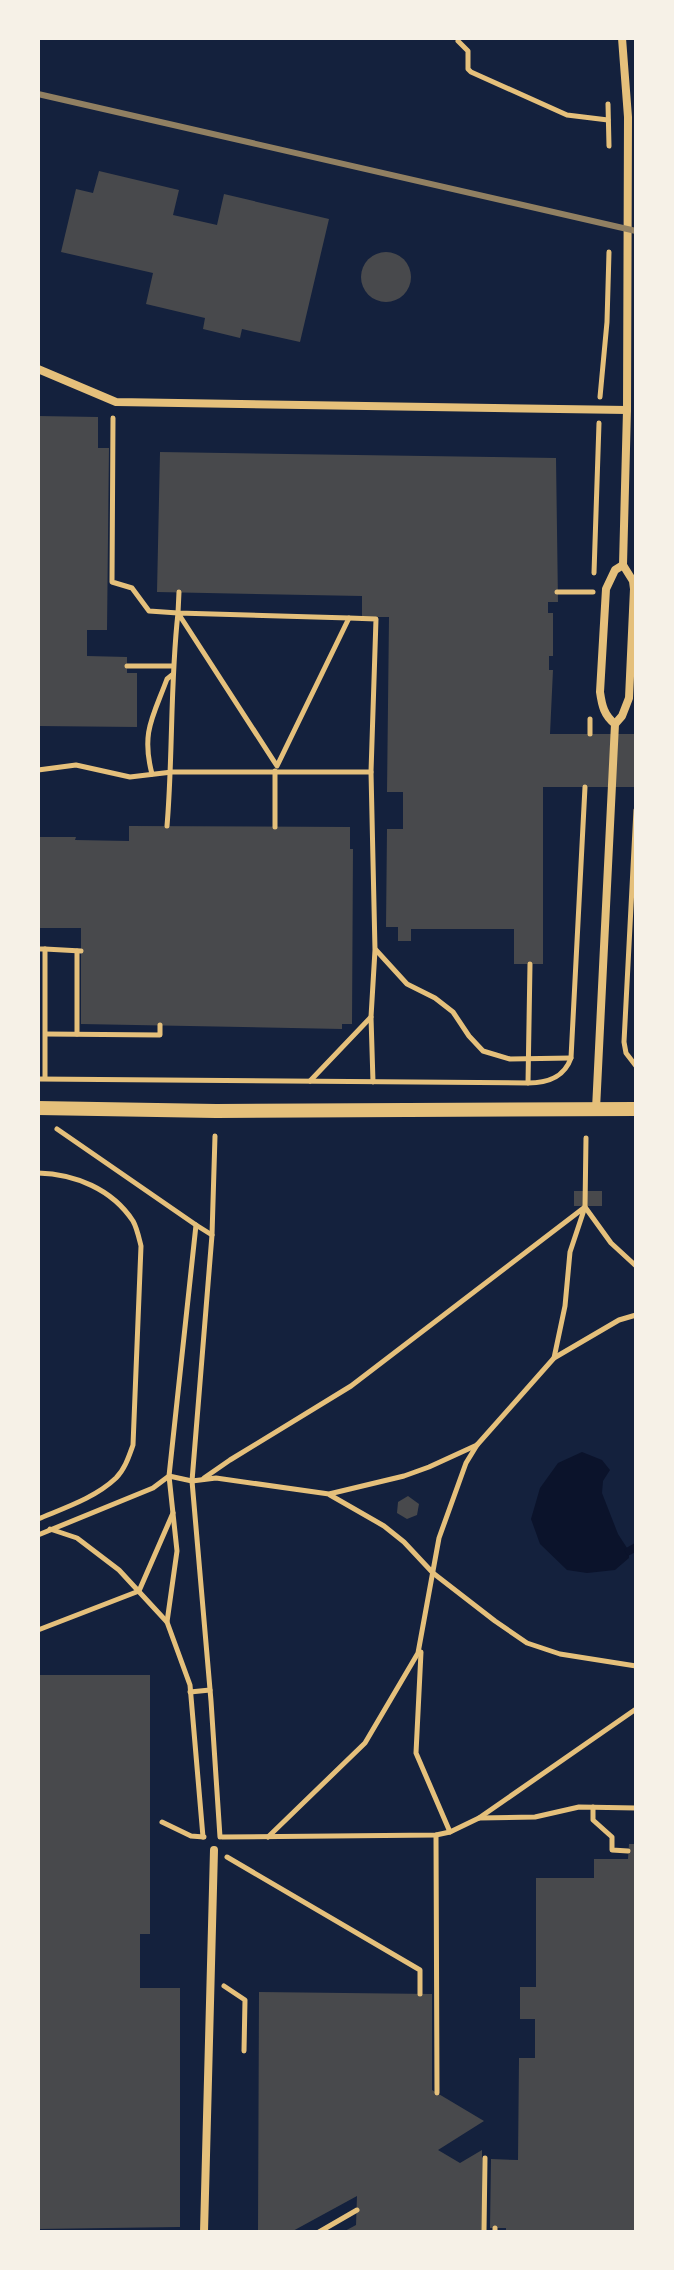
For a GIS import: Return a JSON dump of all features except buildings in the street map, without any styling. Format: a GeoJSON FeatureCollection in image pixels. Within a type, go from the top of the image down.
{"type":"FeatureCollection","features":[{"type":"Feature","properties":{"kind":"street"},"geometry":{"type":"LineString","coordinates":[[596,1109],[615,724],[629,698],[634,589],[633,581],[623,565],[632,118],[622,38]]}},
{"type":"Feature","properties":{"kind":"street"},"geometry":{"type":"LineString","coordinates":[[38,369],[116,402],[627,410]]}},
{"type":"Feature","properties":{"kind":"street"},"geometry":{"type":"LineString","coordinates":[[615,724],[607,717],[600,692],[606,589],[615,570],[623,565]]}},
{"type":"Feature","properties":{"kind":"street"},"geometry":{"type":"LineString","coordinates":[[38,1108],[216,1111],[636,1109]]}},
{"type":"Feature","properties":{"kind":"street"},"geometry":{"type":"LineString","coordinates":[[204,2232],[214,1850]]}},
{"type":"Feature","properties":{"kind":"path"},"geometry":{"type":"LineString","coordinates":[[458,41],[468,51],[468,69],[471,72],[567,115],[608,120]]}},
{"type":"Feature","properties":{"kind":"path"},"geometry":{"type":"LineString","coordinates":[[608,95],[609,147]]}},
{"type":"Feature","properties":{"kind":"path"},"geometry":{"type":"LineString","coordinates":[[599,409],[607,322],[609,247]]}},
{"type":"Feature","properties":{"kind":"path"},"geometry":{"type":"LineString","coordinates":[[101,414],[114,419],[112,582],[132,588],[149,611],[376,619],[371,772],[375,950],[371,1017],[373,1082]]}},
{"type":"Feature","properties":{"kind":"path"},"geometry":{"type":"LineString","coordinates":[[167,826],[172,772],[172,666],[179,592]]}},
{"type":"Feature","properties":{"kind":"path"},"geometry":{"type":"LineString","coordinates":[[557,592],[594,592]]}},
{"type":"Feature","properties":{"kind":"path"},"geometry":{"type":"LineString","coordinates":[[178,613],[276,768]]}},
{"type":"Feature","properties":{"kind":"path"},"geometry":{"type":"LineString","coordinates":[[275,827],[276,768],[349,618]]}},
{"type":"Feature","properties":{"kind":"path"},"geometry":{"type":"LineString","coordinates":[[127,666],[172,666]]}},
{"type":"Feature","properties":{"kind":"path"},"geometry":{"type":"LineString","coordinates":[[152,774],[146,745],[149,729],[167,679],[172,674]]}},
{"type":"Feature","properties":{"kind":"path"},"geometry":{"type":"LineString","coordinates":[[38,770],[76,765],[130,777],[172,772],[276,768],[371,772]]}},
{"type":"Feature","properties":{"kind":"path"},"geometry":{"type":"LineString","coordinates":[[77,1034],[79,951],[42,949],[46,1034],[41,1078],[528,1083],[553,1080],[568,1067],[571,1058],[585,787]]}},
{"type":"Feature","properties":{"kind":"path"},"geometry":{"type":"LineString","coordinates":[[636,810],[624,1042],[626,1053],[636,1066]]}},
{"type":"Feature","properties":{"kind":"path"},"geometry":{"type":"LineString","coordinates":[[375,950],[407,984],[435,998],[453,1012],[483,1051],[510,1059],[571,1058]]}},
{"type":"Feature","properties":{"kind":"path"},"geometry":{"type":"LineString","coordinates":[[528,1083],[530,964]]}},
{"type":"Feature","properties":{"kind":"path"},"geometry":{"type":"LineString","coordinates":[[309,1081],[371,1017]]}},
{"type":"Feature","properties":{"kind":"path"},"geometry":{"type":"LineString","coordinates":[[626,1022],[635,1022]]}},
{"type":"Feature","properties":{"kind":"path"},"geometry":{"type":"LineString","coordinates":[[46,1034],[160,1035],[160,1025]]}},
{"type":"Feature","properties":{"kind":"path"},"geometry":{"type":"LineString","coordinates":[[53,1126],[212,1235]]}},
{"type":"Feature","properties":{"kind":"path"},"geometry":{"type":"LineString","coordinates":[[215,1136],[212,1235],[192,1481],[220,1837]]}},
{"type":"Feature","properties":{"kind":"path"},"geometry":{"type":"LineString","coordinates":[[554,1358],[565,1306],[570,1252],[585,1207],[586,1138]]}},
{"type":"Feature","properties":{"kind":"path"},"geometry":{"type":"LineString","coordinates":[[38,1173],[74,1177],[102,1191],[119,1206],[134,1223],[141,1246],[141,1272],[133,1445],[127,1463],[117,1477],[86,1499],[38,1519]]}},
{"type":"Feature","properties":{"kind":"path"},"geometry":{"type":"LineString","coordinates":[[585,1207],[611,1243],[636,1266]]}},
{"type":"Feature","properties":{"kind":"path"},"geometry":{"type":"LineString","coordinates":[[200,1481],[351,1386],[585,1207]]}},
{"type":"Feature","properties":{"kind":"path"},"geometry":{"type":"LineString","coordinates":[[167,1622],[177,1551],[169,1476],[196,1225]]}},
{"type":"Feature","properties":{"kind":"path"},"geometry":{"type":"LineString","coordinates":[[267,1838],[365,1743],[418,1653],[439,1538],[466,1463],[477,1445],[554,1358],[619,1320],[636,1315]]}},
{"type":"Feature","properties":{"kind":"path"},"geometry":{"type":"LineString","coordinates":[[38,1535],[153,1488],[169,1476],[192,1481],[216,1478],[329,1494],[404,1476],[477,1445]]}},
{"type":"Feature","properties":{"kind":"path"},"geometry":{"type":"LineString","coordinates":[[329,1494],[384,1526],[433,1573],[527,1643],[560,1654],[636,1666]]}},
{"type":"Feature","properties":{"kind":"path"},"geometry":{"type":"LineString","coordinates":[[38,1630],[139,1591],[173,1512]]}},
{"type":"Feature","properties":{"kind":"path"},"geometry":{"type":"LineString","coordinates":[[50,1529],[77,1538],[119,1570],[167,1622],[190,1685],[203,1837]]}},
{"type":"Feature","properties":{"kind":"path"},"geometry":{"type":"LineString","coordinates":[[422,1636],[416,1753],[450,1832]]}},
{"type":"Feature","properties":{"kind":"path"},"geometry":{"type":"LineString","coordinates":[[190,1692],[210,1690]]}},
{"type":"Feature","properties":{"kind":"path"},"geometry":{"type":"LineString","coordinates":[[162,1822],[191,1836],[203,1837],[436,1835],[450,1832],[479,1818],[636,1709]]}},
{"type":"Feature","properties":{"kind":"path"},"geometry":{"type":"LineString","coordinates":[[479,1818],[535,1817],[579,1807],[636,1808]]}},
{"type":"Feature","properties":{"kind":"path"},"geometry":{"type":"LineString","coordinates":[[593,1807],[593,1820],[612,1837],[612,1850],[628,1851]]}},
{"type":"Feature","properties":{"kind":"path"},"geometry":{"type":"LineString","coordinates":[[436,1835],[437,2093]]}},
{"type":"Feature","properties":{"kind":"path"},"geometry":{"type":"LineString","coordinates":[[214,1850],[420,1970],[420,1994]]}},
{"type":"Feature","properties":{"kind":"path"},"geometry":{"type":"LineString","coordinates":[[484,2232],[485,2158]]}},
{"type":"Feature","properties":{"kind":"path"},"geometry":{"type":"LineString","coordinates":[[319,2232],[357,2210]]}},
{"type":"Feature","properties":{"kind":"water"},"geometry":{"type":"Polygon","coordinates":[[[582,1452],[602,1460],[610,1470],[603,1481],[602,1493],[618,1534],[629,1551],[629,1558],[615,1570],[587,1573],[567,1570],[540,1544],[531,1519],[540,1488],[558,1463],[582,1452]]]}},
{"type":"Feature","properties":{"kind":"waterway"},"geometry":{"type":"LineString","coordinates":[[629,1551],[636,1547]]}},
{"type":"Feature","properties":{"kind":"railway"},"geometry":{"type":"LineString","coordinates":[[38,94],[636,231]]}}]}
